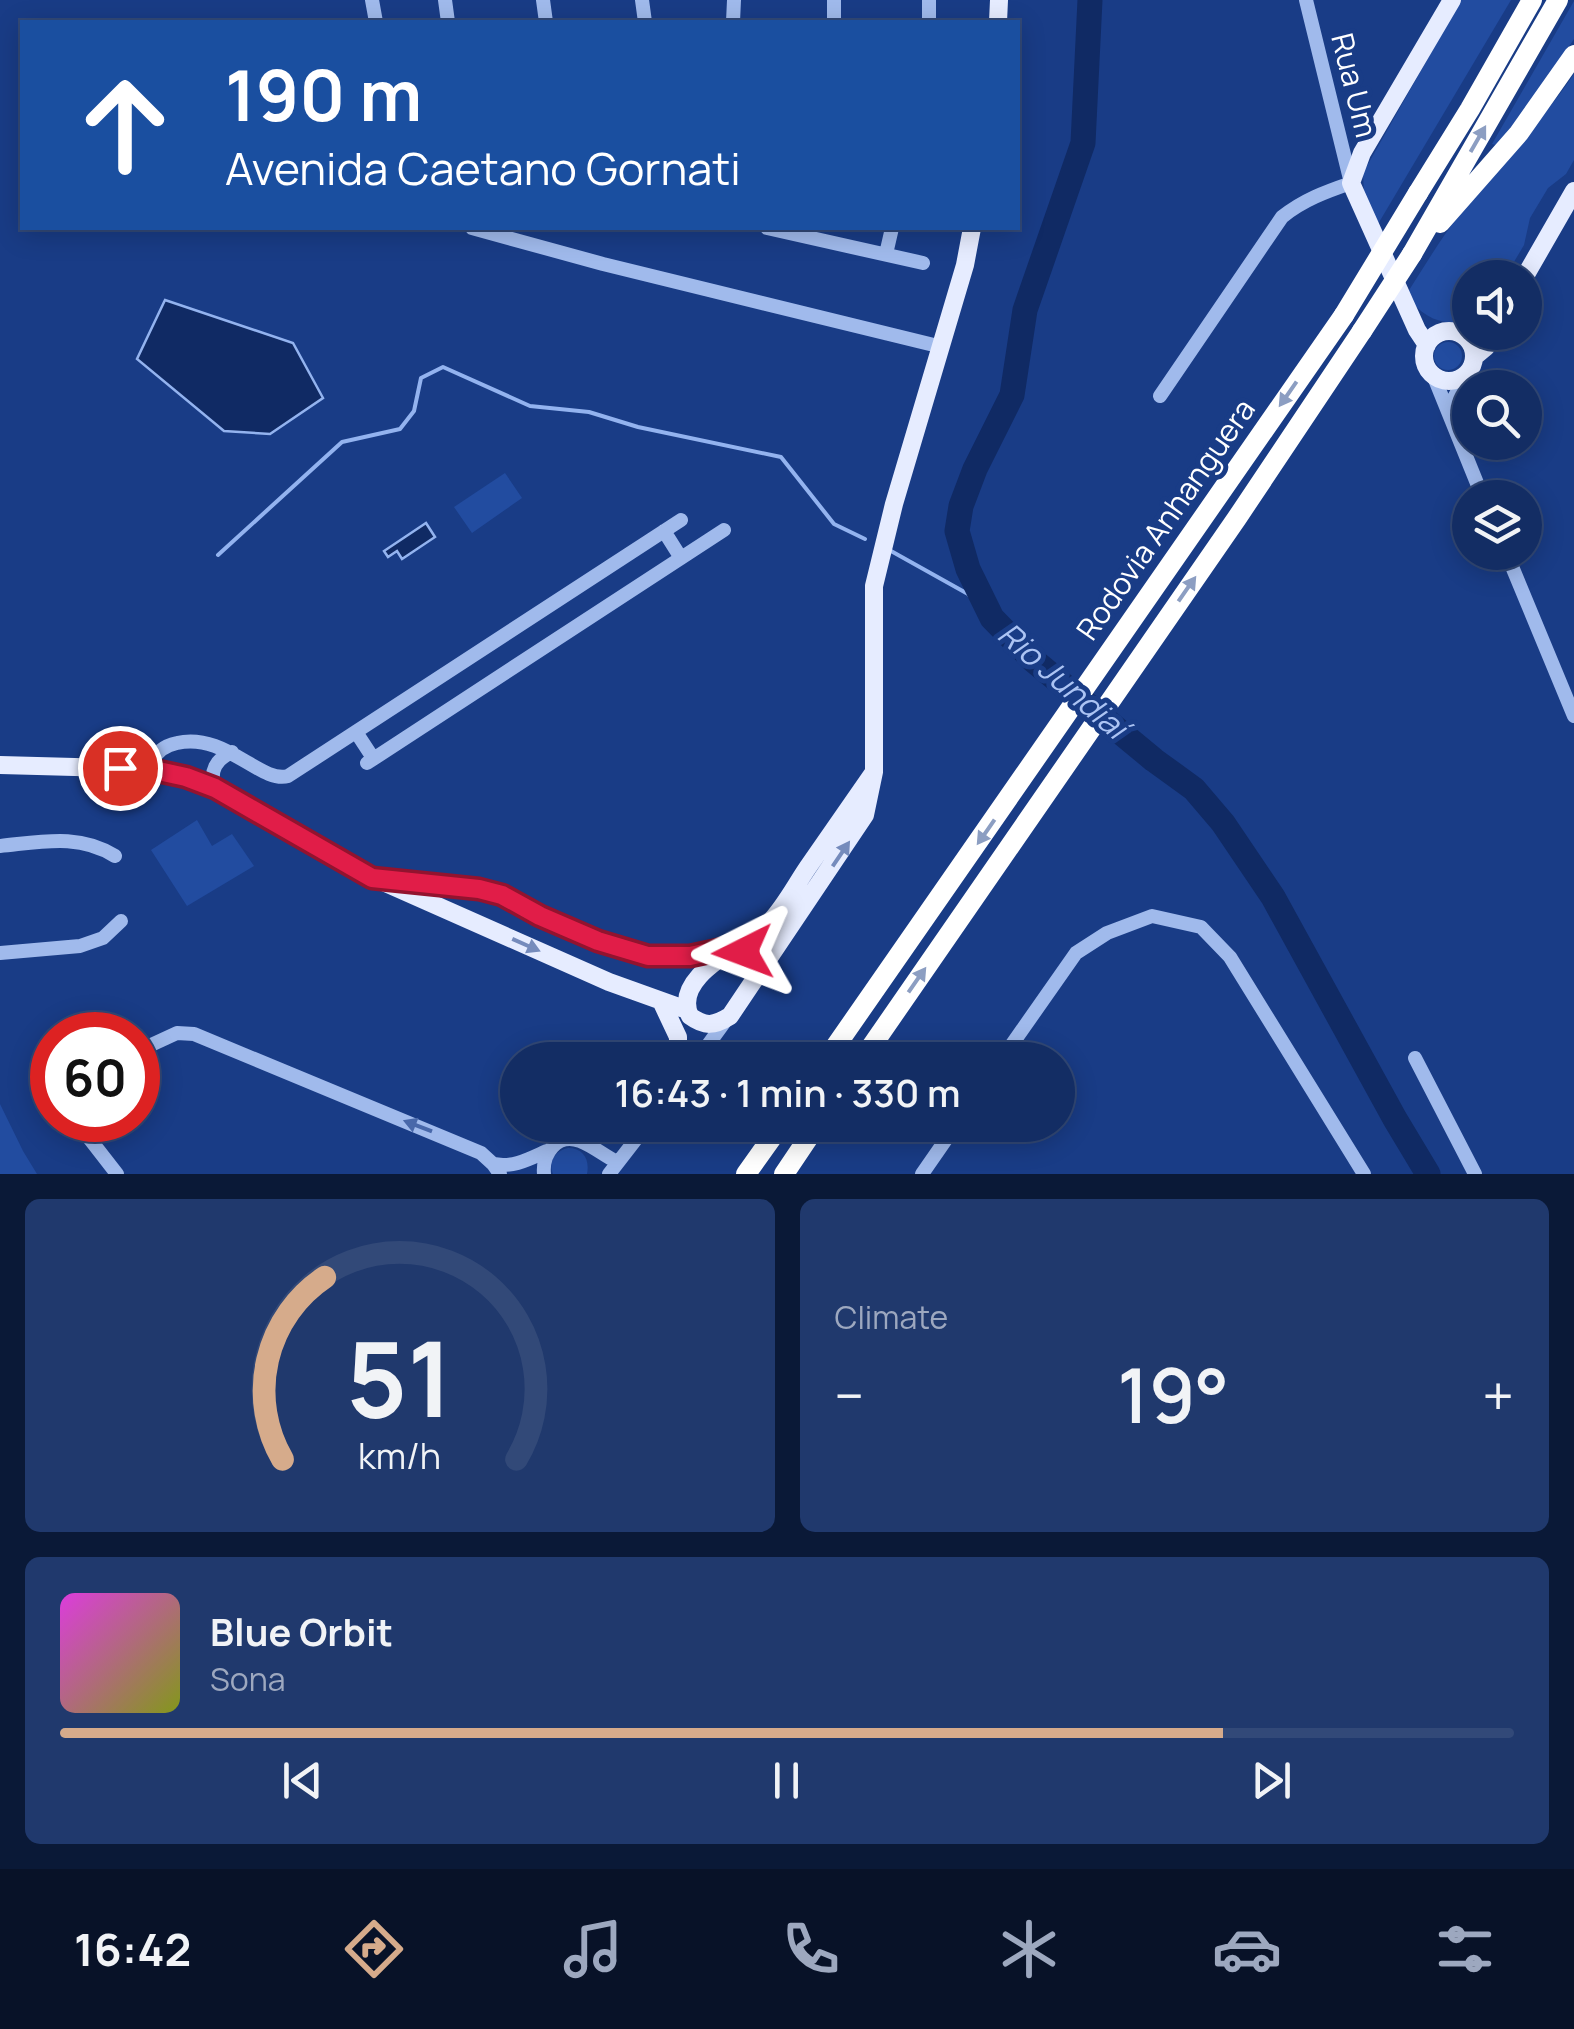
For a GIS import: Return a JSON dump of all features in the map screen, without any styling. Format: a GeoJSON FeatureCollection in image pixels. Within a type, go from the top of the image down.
{"type":"FeatureCollection","features":[{"type":"Feature","properties":{"kind":"highway","name":"Rodovia Anhanguera"},"geometry":{"type":"LineString","coordinates":[[839,1042],[1344,314],[1532,0]]}},
{"type":"Feature","properties":{"kind":"highway","name":"Rodovia Anhanguera"},"geometry":{"type":"LineString","coordinates":[[874,1042],[1362,331],[1412,254],[1558,0]]}},
{"type":"Feature","properties":{"kind":"highway"},"geometry":{"type":"LineString","coordinates":[[1412,254],[1518,133],[1574,55]]}},
{"type":"Feature","properties":{"kind":"highway"},"geometry":{"type":"LineString","coordinates":[[746,1174],[768,1142]]}},
{"type":"Feature","properties":{"kind":"highway"},"geometry":{"type":"LineString","coordinates":[[784,1174],[806,1142]]}},
{"type":"Feature","properties":{"kind":"main road"},"geometry":{"type":"LineString","coordinates":[[1427,345],[1351,183],[1362,153],[1452,0]]}},
{"type":"Feature","properties":{"kind":"main road"},"geometry":{"type":"LineString","coordinates":[[1534,260],[1574,191]]}},
{"type":"Feature","properties":{"kind":"main road"},"geometry":{"type":"LineString","coordinates":[[0,765],[149,769],[186,777],[215,788],[372,878],[688,1013],[707,1026],[718,1024],[730,1016],[865,816],[874,772],[874,586],[972,230]]}},
{"type":"Feature","properties":{"kind":"main road"},"geometry":{"type":"LineString","coordinates":[[1409,310],[1452,329]]}},
{"type":"Feature","properties":{"kind":"main road"},"geometry":{"type":"LineString","coordinates":[[1452,334],[1431,339],[1427,345],[1424,358],[1434,376],[1451,381],[1483,350]]}},
{"type":"Feature","properties":{"kind":"main road"},"geometry":{"type":"LineString","coordinates":[[1470,366],[1473,350]]}},
{"type":"Feature","properties":{"kind":"main road"},"geometry":{"type":"LineString","coordinates":[[688,1013],[688,994],[696,980],[715,960],[767,925],[874,772]]}},
{"type":"Feature","properties":{"kind":"main road"},"geometry":{"type":"LineString","coordinates":[[372,878],[502,895],[589,937],[648,956],[690,956],[737,946]]}},
{"type":"Feature","properties":{"kind":"main road"},"geometry":{"type":"LineString","coordinates":[[800,879],[811,886],[812,895]]}},
{"type":"Feature","properties":{"kind":"main road"},"geometry":{"type":"LineString","coordinates":[[483,926],[482,906],[490,898],[502,895]]}},
{"type":"Feature","properties":{"kind":"main road"},"geometry":{"type":"LineString","coordinates":[[737,946],[749,958],[756,978]]}},
{"type":"Feature","properties":{"kind":"main road"},"geometry":{"type":"LineString","coordinates":[[662,1003],[678,1042]]}},
{"type":"Feature","properties":{"kind":"street","name":"Rua Um"},"geometry":{"type":"LineString","coordinates":[[1306,0],[1351,183]]}},
{"type":"Feature","properties":{"kind":"street"},"geometry":{"type":"LineString","coordinates":[[1160,396],[1282,217],[1317,194],[1351,183]]}},
{"type":"Feature","properties":{"kind":"street"},"geometry":{"type":"LineString","coordinates":[[479,230],[942,347]]}},
{"type":"Feature","properties":{"kind":"street"},"geometry":{"type":"LineString","coordinates":[[793,230],[923,263]]}},
{"type":"Feature","properties":{"kind":"street"},"geometry":{"type":"LineString","coordinates":[[886,254],[892,230]]}},
{"type":"Feature","properties":{"kind":"street"},"geometry":{"type":"LineString","coordinates":[[1450,417],[1470,366]]}},
{"type":"Feature","properties":{"kind":"street"},"geometry":{"type":"LineString","coordinates":[[1434,376],[1475,480]]}},
{"type":"Feature","properties":{"kind":"street"},"geometry":{"type":"LineString","coordinates":[[149,769],[154,756],[170,744],[191,740],[212,743],[279,778],[288,776],[681,520]]}},
{"type":"Feature","properties":{"kind":"street"},"geometry":{"type":"LineString","coordinates":[[664,530],[681,558]]}},
{"type":"Feature","properties":{"kind":"street"},"geometry":{"type":"LineString","coordinates":[[356,732],[370,761],[724,530]]}},
{"type":"Feature","properties":{"kind":"street"},"geometry":{"type":"LineString","coordinates":[[1513,570],[1574,716]]}},
{"type":"Feature","properties":{"kind":"street"},"geometry":{"type":"LineString","coordinates":[[215,788],[215,766],[232,752]]}},
{"type":"Feature","properties":{"kind":"street"},"geometry":{"type":"LineString","coordinates":[[0,846],[74,840],[90,843],[115,856]]}},
{"type":"Feature","properties":{"kind":"street"},"geometry":{"type":"LineString","coordinates":[[1014,1042],[1076,953],[1107,932],[1152,916],[1201,927],[1230,956],[1364,1174]]}},
{"type":"Feature","properties":{"kind":"street"},"geometry":{"type":"LineString","coordinates":[[0,953],[80,946],[103,938],[121,921]]}},
{"type":"Feature","properties":{"kind":"street"},"geometry":{"type":"LineString","coordinates":[[681,1042],[688,1013]]}},
{"type":"Feature","properties":{"kind":"street"},"geometry":{"type":"LineString","coordinates":[[710,1042],[730,1016]]}},
{"type":"Feature","properties":{"kind":"street"},"geometry":{"type":"LineString","coordinates":[[160,1041],[177,1033],[194,1034],[481,1153],[497,1169],[520,1164],[554,1145],[572,1140],[580,1141],[613,1168],[634,1142]]}},
{"type":"Feature","properties":{"kind":"street"},"geometry":{"type":"LineString","coordinates":[[1415,1058],[1476,1174]]}},
{"type":"Feature","properties":{"kind":"street"},"geometry":{"type":"LineString","coordinates":[[92,1142],[117,1174]]}},
{"type":"Feature","properties":{"kind":"street"},"geometry":{"type":"LineString","coordinates":[[922,1174],[944,1142]]}},
{"type":"Feature","properties":{"kind":"street"},"geometry":{"type":"LineString","coordinates":[[544,1174],[548,1151]]}},
{"type":"Feature","properties":{"kind":"shaded area"},"geometry":{"type":"Polygon","coordinates":[[[1461,0],[1511,0],[1378,224],[1364,193],[1363,173],[1461,0]]]}},
{"type":"Feature","properties":{"kind":"shaded area"},"geometry":{"type":"Polygon","coordinates":[[[1574,1],[1574,39],[1531,103],[1496,145],[1492,144],[1574,1]]]}},
{"type":"Feature","properties":{"kind":"shaded area"},"geometry":{"type":"Polygon","coordinates":[[[1574,74],[1574,160],[1566,174],[1548,188],[1530,218],[1524,245],[1515,260],[1452,260],[1452,322],[1426,315],[1406,295],[1462,211],[1574,74]]]}},
{"type":"Feature","properties":{"kind":"shaded area"},"geometry":{"type":"Polygon","coordinates":[[[165,300],[293,343],[323,398],[270,434],[224,431],[137,359],[165,300]]]}},
{"type":"Feature","properties":{"kind":"shaded area"},"geometry":{"type":"Polygon","coordinates":[[[1443,343],[1452,343],[1452,350],[1461,351],[1461,361],[1453,369],[1443,369],[1435,361],[1435,351],[1443,343]]]}},
{"type":"Feature","properties":{"kind":"shaded area"},"geometry":{"type":"Polygon","coordinates":[[[505,473],[522,498],[472,533],[454,507],[505,473]]]}},
{"type":"Feature","properties":{"kind":"shaded area"},"geometry":{"type":"Polygon","coordinates":[[[426,523],[435,537],[402,559],[397,551],[388,557],[384,551],[426,523]]]}},
{"type":"Feature","properties":{"kind":"shaded area"},"geometry":{"type":"Polygon","coordinates":[[[197,820],[212,846],[232,834],[254,866],[187,906],[151,850],[197,820]]]}},
{"type":"Feature","properties":{"kind":"shaded area"},"geometry":{"type":"Polygon","coordinates":[[[0,1104],[23,1151],[37,1174],[0,1174],[0,1104]]]}},
{"type":"Feature","properties":{"kind":"shaded area"},"geometry":{"type":"Polygon","coordinates":[[[568,1148],[584,1155],[587,1174],[553,1174],[554,1157],[568,1148]]]}},
{"type":"Feature","properties":{"kind":"waterway","name":"Rio Jundiaí"},"geometry":{"type":"LineString","coordinates":[[1090,0],[1083,143],[1025,310],[1012,395],[975,469],[961,506],[957,531],[968,569],[992,618],[1033,660],[1194,789],[1223,823],[1273,897],[1428,1174]]}},
{"type":"Feature","properties":{"kind":"waterway"},"geometry":{"type":"LineString","coordinates":[[218,555],[342,442],[400,429],[414,411],[421,378],[443,367],[530,406],[589,412],[638,427],[781,457],[834,524],[865,539]]}},
{"type":"Feature","properties":{"kind":"waterway"},"geometry":{"type":"LineString","coordinates":[[891,551],[968,594],[992,618]]}},
{"type":"Feature","properties":{"kind":"route"},"geometry":{"type":"LineString","coordinates":[[120,768],[149,769],[215,788],[372,878],[502,895],[598,941],[648,956],[690,956],[737,946],[743,952]]}}]}
